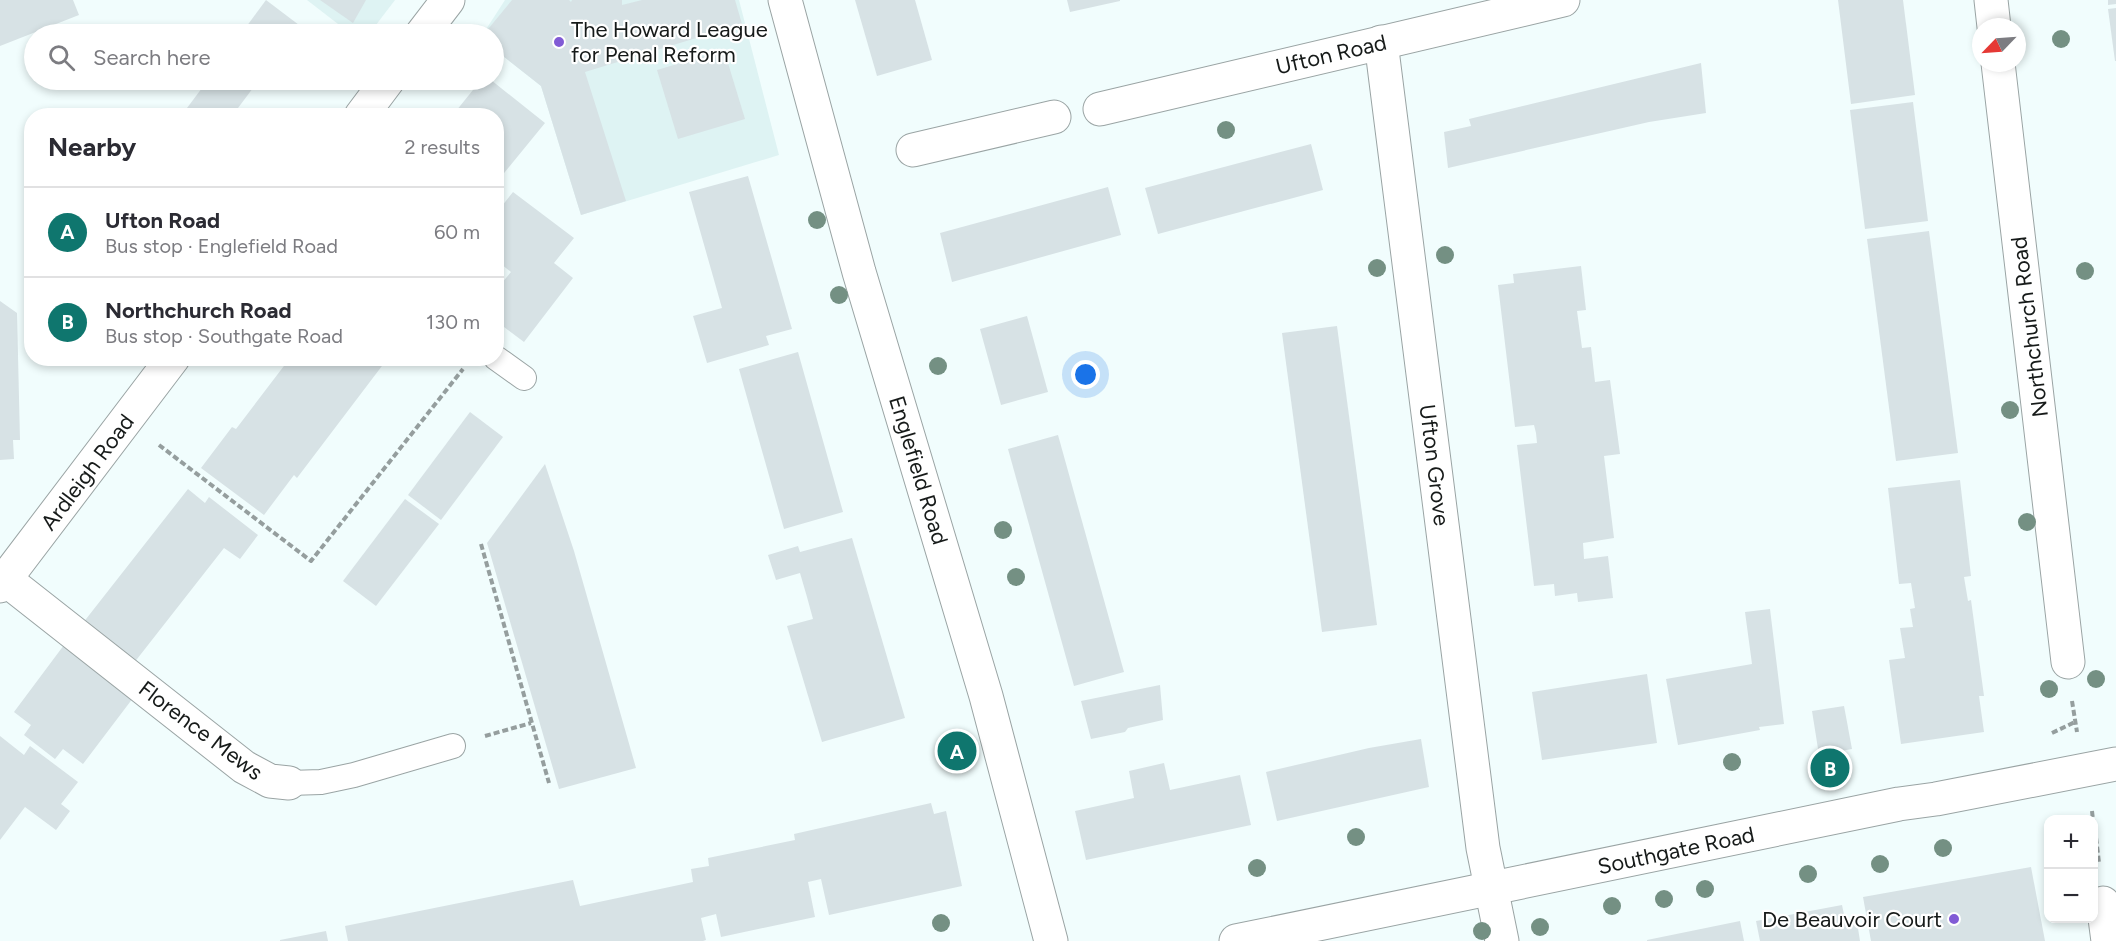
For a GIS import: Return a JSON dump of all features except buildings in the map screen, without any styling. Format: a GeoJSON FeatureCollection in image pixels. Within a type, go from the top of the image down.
{"type":"FeatureCollection","features":[{"type":"Feature","properties":{"kind":"street"},"geometry":{"type":"LineString","coordinates":[[430,24],[448,0]]}},
{"type":"Feature","properties":{"kind":"street","name":"Englefield Road"},"geometry":{"type":"LineString","coordinates":[[785,0],[863,284],[986,696],[1051,941]]}},
{"type":"Feature","properties":{"kind":"street","name":"Ufton Road"},"geometry":{"type":"LineString","coordinates":[[1100,109],[1563,0]]}},
{"type":"Feature","properties":{"kind":"street"},"geometry":{"type":"LineString","coordinates":[[1991,0],[1993,18]]}},
{"type":"Feature","properties":{"kind":"street","name":"Ufton Grove"},"geometry":{"type":"LineString","coordinates":[[1381,42],[1479,818],[1502,941]]}},
{"type":"Feature","properties":{"kind":"street","name":"Northchurch Road"},"geometry":{"type":"LineString","coordinates":[[1999,72],[2068,662]]}},
{"type":"Feature","properties":{"kind":"street"},"geometry":{"type":"LineString","coordinates":[[367,108],[380,90]]}},
{"type":"Feature","properties":{"kind":"street"},"geometry":{"type":"LineString","coordinates":[[913,150],[1054,117]]}},
{"type":"Feature","properties":{"kind":"street","name":"Ardleigh Road"},"geometry":{"type":"LineString","coordinates":[[3,582],[167,366]]}},
{"type":"Feature","properties":{"kind":"street","name":"Florence Mews"},"geometry":{"type":"LineString","coordinates":[[3,582],[244,767],[270,781],[289,783]]}},
{"type":"Feature","properties":{"kind":"street","name":"Southgate Road"},"geometry":{"type":"LineString","coordinates":[[1236,941],[1899,804],[2116,764]]}},
{"type":"Feature","properties":{"kind":"street"},"geometry":{"type":"LineString","coordinates":[[2103,903],[2108,941]]}},
{"type":"Feature","properties":{"kind":"lane"},"geometry":{"type":"LineString","coordinates":[[504,364],[524,378]]}},
{"type":"Feature","properties":{"kind":"lane","name":"Florence Mews"},"geometry":{"type":"LineString","coordinates":[[289,783],[321,782],[354,775],[453,746]]}},
{"type":"Feature","properties":{"kind":"path"},"geometry":{"type":"LineString","coordinates":[[126,420],[311,561],[464,368]]}},
{"type":"Feature","properties":{"kind":"path"},"geometry":{"type":"LineString","coordinates":[[481,544],[549,783]]}},
{"type":"Feature","properties":{"kind":"path"},"geometry":{"type":"LineString","coordinates":[[453,746],[531,723]]}},
{"type":"Feature","properties":{"kind":"shaded area"},"geometry":{"type":"Polygon","coordinates":[[[307,0],[395,0],[377,24],[338,24],[307,0]]]}},
{"type":"Feature","properties":{"kind":"shaded area"},"geometry":{"type":"Polygon","coordinates":[[[505,0],[739,0],[779,155],[581,215],[541,86],[504,57],[504,24],[489,24],[505,0]]]}},
{"type":"Feature","properties":{"kind":"place","name":"The Howard League for Penal Reform"},"geometry":{"type":"Point","coordinates":[559,42]}},
{"type":"Feature","properties":{"kind":"place","name":"Ufton Road"},"geometry":{"type":"Point","coordinates":[957,751]}},
{"type":"Feature","properties":{"kind":"place","name":"Northchurch Road"},"geometry":{"type":"Point","coordinates":[1830,768]}},
{"type":"Feature","properties":{"kind":"place","name":"De Beauvoir Court"},"geometry":{"type":"Point","coordinates":[1954,919]}}]}
